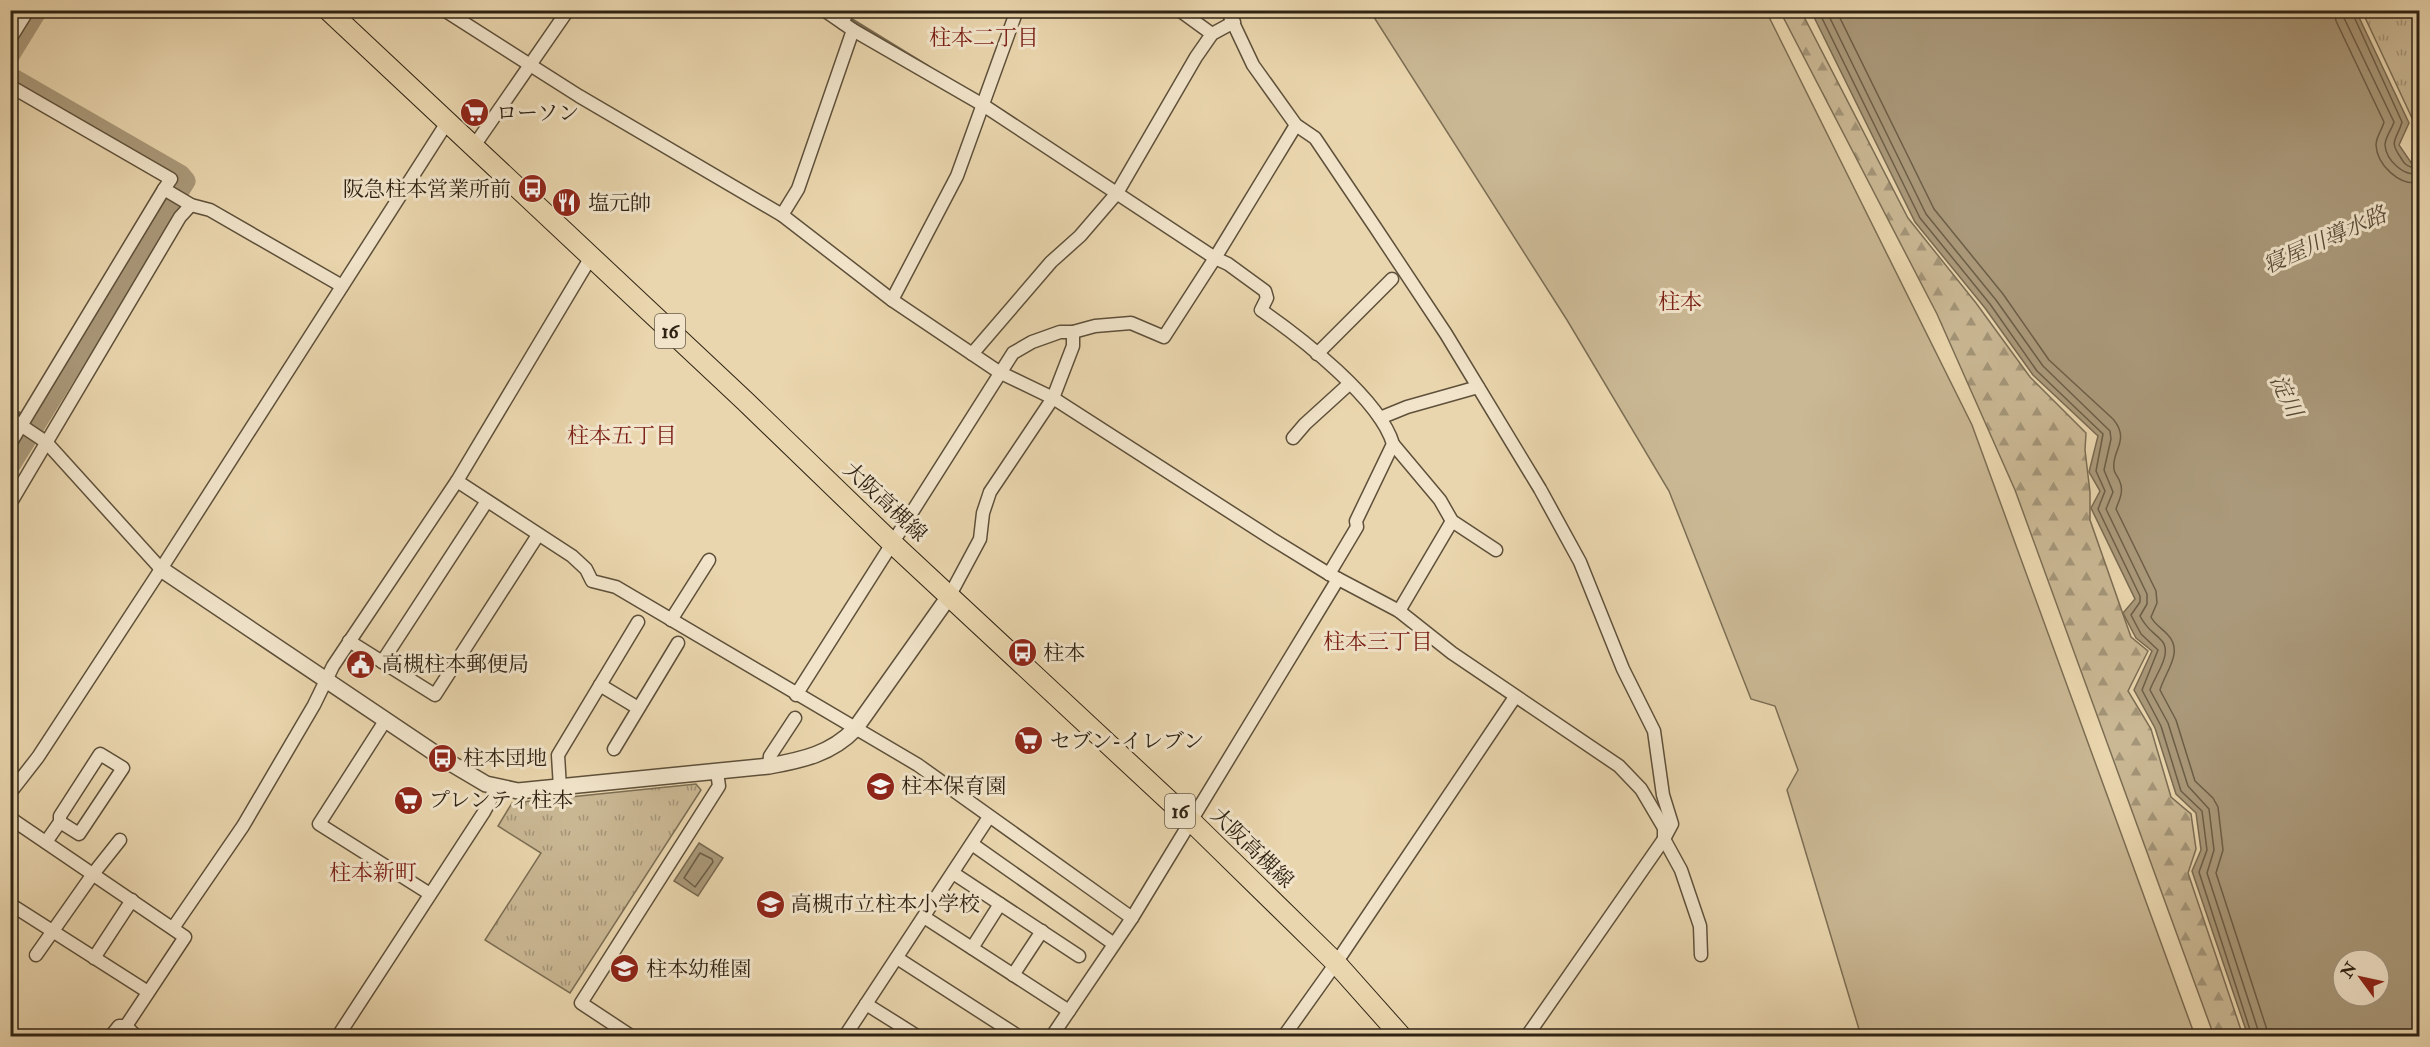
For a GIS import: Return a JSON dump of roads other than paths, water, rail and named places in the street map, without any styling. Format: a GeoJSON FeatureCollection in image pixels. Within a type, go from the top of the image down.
{"type":"FeatureCollection","features":[{"type":"Feature","properties":{"kind":"main road","name":"大阪高槻線"},"geometry":{"type":"LineString","coordinates":[[328,10],[891,542],[1192,822],[1336,963],[1401,1036]]}},
{"type":"Feature","properties":{"kind":"street"},"geometry":{"type":"LineString","coordinates":[[10,39],[28,10]]}},
{"type":"Feature","properties":{"kind":"street"},"geometry":{"type":"LineString","coordinates":[[444,10],[579,96],[782,215],[892,300],[999,372],[1053,398],[1333,576],[1399,611],[1452,653],[1619,766],[1641,789],[1664,828],[1664,839],[1682,870],[1700,926],[1701,955]]}},
{"type":"Feature","properties":{"kind":"street"},"geometry":{"type":"LineString","coordinates":[[474,146],[568,10]]}},
{"type":"Feature","properties":{"kind":"street"},"geometry":{"type":"LineString","coordinates":[[824,10],[847,21],[983,105],[1215,258],[1228,264],[1265,291],[1267,298],[1261,310],[1303,340],[1349,384],[1380,418],[1389,428],[1393,444],[1440,500],[1452,521],[1496,550]]}},
{"type":"Feature","properties":{"kind":"street"},"geometry":{"type":"LineString","coordinates":[[892,300],[957,176],[1017,10]]}},
{"type":"Feature","properties":{"kind":"street"},"geometry":{"type":"LineString","coordinates":[[1227,10],[1253,65],[1296,125],[1315,138],[1427,305],[1540,489],[1580,562],[1623,669],[1654,731],[1664,795],[1672,824],[1664,839],[1527,1036]]}},
{"type":"Feature","properties":{"kind":"street"},"geometry":{"type":"LineString","coordinates":[[1179,11],[1212,34]]}},
{"type":"Feature","properties":{"kind":"street"},"geometry":{"type":"LineString","coordinates":[[782,215],[798,189],[847,21]]}},
{"type":"Feature","properties":{"kind":"street"},"geometry":{"type":"LineString","coordinates":[[972,354],[1051,262],[1080,236],[1117,193],[1171,97],[1212,34],[1234,22]]}},
{"type":"Feature","properties":{"kind":"street"},"geometry":{"type":"LineString","coordinates":[[10,86],[171,179],[10,444]]}},
{"type":"Feature","properties":{"kind":"street"},"geometry":{"type":"LineString","coordinates":[[10,793],[38,757],[161,569],[448,121]]}},
{"type":"Feature","properties":{"kind":"street"},"geometry":{"type":"LineString","coordinates":[[796,695],[1013,353],[1032,342],[1060,332],[1073,332],[1095,326],[1131,323],[1164,337],[1296,125]]}},
{"type":"Feature","properties":{"kind":"street"},"geometry":{"type":"LineString","coordinates":[[164,189],[191,205],[210,210],[342,286]]}},
{"type":"Feature","properties":{"kind":"street"},"geometry":{"type":"LineString","coordinates":[[10,504],[180,217],[191,205]]}},
{"type":"Feature","properties":{"kind":"street"},"geometry":{"type":"LineString","coordinates":[[173,928],[243,826],[349,642],[457,481],[591,257]]}},
{"type":"Feature","properties":{"kind":"street"},"geometry":{"type":"LineString","coordinates":[[1317,354],[1392,279]]}},
{"type":"Feature","properties":{"kind":"street"},"geometry":{"type":"LineString","coordinates":[[10,418],[46,442],[161,569],[385,721],[472,777],[497,788],[518,791],[560,788],[769,766],[802,760],[834,747],[855,729],[950,595],[980,539],[983,513],[990,492],[1053,398],[1073,346],[1073,332]]}},
{"type":"Feature","properties":{"kind":"street"},"geometry":{"type":"LineString","coordinates":[[1293,438],[1349,384]]}},
{"type":"Feature","properties":{"kind":"street"},"geometry":{"type":"LineString","coordinates":[[1380,418],[1407,407],[1478,387]]}},
{"type":"Feature","properties":{"kind":"street"},"geometry":{"type":"LineString","coordinates":[[1052,1036],[1132,918],[1192,822],[1333,576],[1357,527],[1356,521],[1393,444]]}},
{"type":"Feature","properties":{"kind":"street"},"geometry":{"type":"LineString","coordinates":[[457,481],[580,563],[586,568],[592,581],[616,587],[918,765],[1132,918]]}},
{"type":"Feature","properties":{"kind":"street"},"geometry":{"type":"LineString","coordinates":[[382,662],[487,501]]}},
{"type":"Feature","properties":{"kind":"street"},"geometry":{"type":"LineString","coordinates":[[1399,611],[1452,521]]}},
{"type":"Feature","properties":{"kind":"street"},"geometry":{"type":"LineString","coordinates":[[349,642],[435,695],[538,536]]}},
{"type":"Feature","properties":{"kind":"street"},"geometry":{"type":"LineString","coordinates":[[671,620],[709,560]]}},
{"type":"Feature","properties":{"kind":"street"},"geometry":{"type":"LineString","coordinates":[[560,788],[558,755],[638,622]]}},
{"type":"Feature","properties":{"kind":"street"},"geometry":{"type":"LineString","coordinates":[[614,749],[678,643]]}},
{"type":"Feature","properties":{"kind":"street"},"geometry":{"type":"LineString","coordinates":[[600,685],[638,708]]}},
{"type":"Feature","properties":{"kind":"street"},"geometry":{"type":"LineString","coordinates":[[1284,1036],[1336,963],[1515,697]]}},
{"type":"Feature","properties":{"kind":"street"},"geometry":{"type":"LineString","coordinates":[[769,766],[771,756],[795,718]]}},
{"type":"Feature","properties":{"kind":"street"},"geometry":{"type":"LineString","coordinates":[[385,721],[318,824],[430,894]]}},
{"type":"Feature","properties":{"kind":"street"},"geometry":{"type":"LineString","coordinates":[[46,842],[100,754],[123,768],[80,834],[60,822]]}},
{"type":"Feature","properties":{"kind":"street"},"geometry":{"type":"LineString","coordinates":[[631,1036],[581,1003],[719,786],[717,772]]}},
{"type":"Feature","properties":{"kind":"street"},"geometry":{"type":"LineString","coordinates":[[338,1036],[484,812],[497,788]]}},
{"type":"Feature","properties":{"kind":"street"},"geometry":{"type":"LineString","coordinates":[[845,1036],[989,817]]}},
{"type":"Feature","properties":{"kind":"street"},"geometry":{"type":"LineString","coordinates":[[10,818],[185,937],[126,1026]]}},
{"type":"Feature","properties":{"kind":"street"},"geometry":{"type":"LineString","coordinates":[[36,954],[120,840]]}},
{"type":"Feature","properties":{"kind":"street"},"geometry":{"type":"LineString","coordinates":[[972,844],[1114,944]]}},
{"type":"Feature","properties":{"kind":"street"},"geometry":{"type":"LineString","coordinates":[[953,873],[1079,956]]}},
{"type":"Feature","properties":{"kind":"street"},"geometry":{"type":"LineString","coordinates":[[94,957],[132,900]]}},
{"type":"Feature","properties":{"kind":"street"},"geometry":{"type":"LineString","coordinates":[[10,904],[53,929],[148,993]]}},
{"type":"Feature","properties":{"kind":"street"},"geometry":{"type":"LineString","coordinates":[[972,948],[1000,904]]}},
{"type":"Feature","properties":{"kind":"street"},"geometry":{"type":"LineString","coordinates":[[924,917],[1069,1011]]}},
{"type":"Feature","properties":{"kind":"street"},"geometry":{"type":"LineString","coordinates":[[1013,975],[1042,931]]}},
{"type":"Feature","properties":{"kind":"street"},"geometry":{"type":"LineString","coordinates":[[897,958],[1018,1036]]}},
{"type":"Feature","properties":{"kind":"street"},"geometry":{"type":"LineString","coordinates":[[867,1004],[917,1036]]}},
{"type":"Feature","properties":{"kind":"street"},"geometry":{"type":"LineString","coordinates":[[111,1036],[119,1026],[126,1026],[136,1036]]}},
{"type":"Feature","properties":{"kind":"water"},"geometry":{"type":"Polygon","coordinates":[[[1811,11],[2356,11],[2409,123],[2399,145],[2412,164],[2413,135],[2419,144],[2419,1036],[2248,1036],[2192,871],[2201,850],[2196,813],[2176,794],[2155,728],[2134,690],[2152,651],[2136,638],[2123,613],[2135,599],[2091,508],[2100,491],[2089,472],[2098,436],[2033,375],[1985,308],[1915,222],[1811,11]]]}},
{"type":"Feature","properties":{"kind":"water"},"geometry":{"type":"Polygon","coordinates":[[[699,843],[723,858],[698,896],[674,881],[699,843]]]}},
{"type":"Feature","properties":{"kind":"waterway"},"geometry":{"type":"LineString","coordinates":[[10,54],[37,10]]}},
{"type":"Feature","properties":{"kind":"waterway"},"geometry":{"type":"LineString","coordinates":[[850,17],[928,67]]}},
{"type":"Feature","properties":{"kind":"waterway"},"geometry":{"type":"LineString","coordinates":[[10,77],[180,175],[185,181],[10,465]]}},
{"type":"Feature","properties":{"kind":"waterway"},"geometry":{"type":"LineString","coordinates":[[10,408],[37,424]]}},
{"type":"Feature","properties":{"kind":"place","name":"ローソン"},"geometry":{"type":"Point","coordinates":[475,113]}},
{"type":"Feature","properties":{"kind":"place","name":"阪急柱本営業所前"},"geometry":{"type":"Point","coordinates":[532,189]}},
{"type":"Feature","properties":{"kind":"place","name":"塩元帥"},"geometry":{"type":"Point","coordinates":[567,203]}},
{"type":"Feature","properties":{"kind":"place","name":"柱本"},"geometry":{"type":"Point","coordinates":[1022,653]}},
{"type":"Feature","properties":{"kind":"place","name":"高槻柱本郵便局"},"geometry":{"type":"Point","coordinates":[361,664]}},
{"type":"Feature","properties":{"kind":"place","name":"セブン-イレブン"},"geometry":{"type":"Point","coordinates":[1029,741]}},
{"type":"Feature","properties":{"kind":"place","name":"柱本団地"},"geometry":{"type":"Point","coordinates":[442,758]}},
{"type":"Feature","properties":{"kind":"place","name":"柱本保育園"},"geometry":{"type":"Point","coordinates":[880,786]}},
{"type":"Feature","properties":{"kind":"place","name":"プレンティ柱本"},"geometry":{"type":"Point","coordinates":[408,800]}},
{"type":"Feature","properties":{"kind":"place","name":"高槻市立柱本小学校"},"geometry":{"type":"Point","coordinates":[770,904]}},
{"type":"Feature","properties":{"kind":"place","name":"柱本幼稚園"},"geometry":{"type":"Point","coordinates":[625,969]}},
{"type":"Feature","properties":{"kind":"district","name":"柱本二丁目"},"geometry":{"type":"Point","coordinates":[984,38]}},
{"type":"Feature","properties":{"kind":"district","name":"柱本"},"geometry":{"type":"Point","coordinates":[1680,302]}},
{"type":"Feature","properties":{"kind":"district","name":"柱本五丁目"},"geometry":{"type":"Point","coordinates":[622,436]}},
{"type":"Feature","properties":{"kind":"district","name":"柱本三丁目"},"geometry":{"type":"Point","coordinates":[1378,642]}},
{"type":"Feature","properties":{"kind":"district","name":"柱本新町"},"geometry":{"type":"Point","coordinates":[373,873]}},
{"type":"Feature","properties":{"kind":"water label","name":"寝屋川導水路"},"geometry":{"type":"Point","coordinates":[2325,240]}},
{"type":"Feature","properties":{"kind":"water label","name":"淀川"},"geometry":{"type":"Point","coordinates":[2286,396]}}]}
